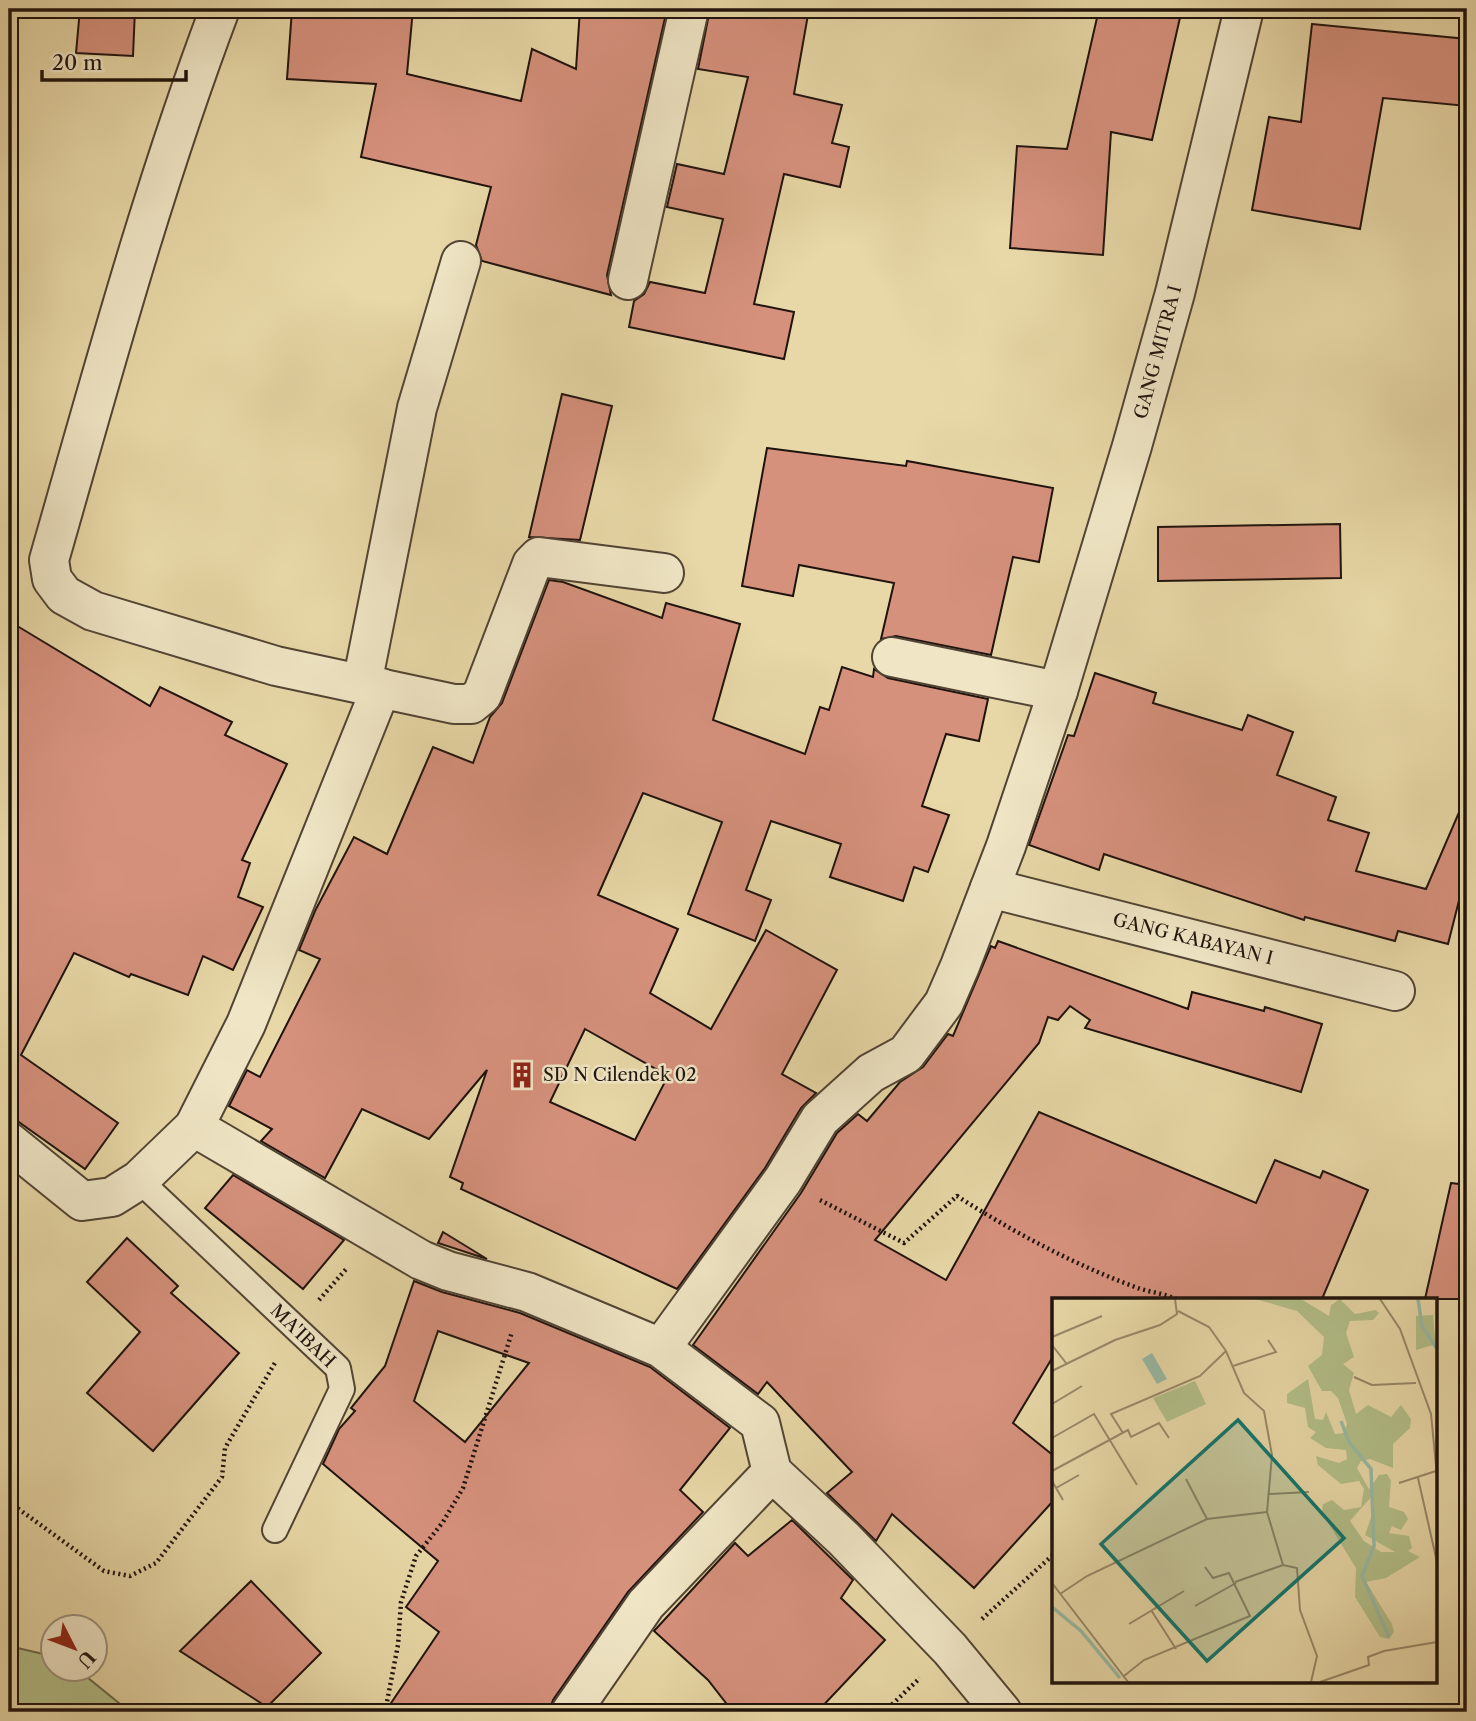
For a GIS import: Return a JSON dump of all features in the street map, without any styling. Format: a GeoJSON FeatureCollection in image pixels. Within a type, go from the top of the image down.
{"type":"FeatureCollection","features":[{"type":"Feature","properties":{"kind":"street"},"geometry":{"type":"LineString","coordinates":[[220,9],[190,90],[119,311],[49,560],[52,579],[64,595],[93,611],[276,666],[454,704],[471,704],[481,695],[532,564],[539,557],[664,573]]}},
{"type":"Feature","properties":{"kind":"street"},"geometry":{"type":"LineString","coordinates":[[628,280],[689,9]]}},
{"type":"Feature","properties":{"kind":"street","name":"GANG MITRA I"},"geometry":{"type":"LineString","coordinates":[[661,1348],[783,1180],[820,1119],[871,1073],[906,1054],[944,1003],[990,888],[1058,691],[1175,293],[1244,9]]}},
{"type":"Feature","properties":{"kind":"street"},"geometry":{"type":"LineString","coordinates":[[9,1142],[82,1201],[112,1196],[139,1180],[194,1126],[246,1024],[371,686],[416,408],[461,261]]}},
{"type":"Feature","properties":{"kind":"street"},"geometry":{"type":"LineString","coordinates":[[892,657],[1058,691]]}},
{"type":"Feature","properties":{"kind":"street","name":"GANG KABAYAN I"},"geometry":{"type":"LineString","coordinates":[[990,888],[1395,991]]}},
{"type":"Feature","properties":{"kind":"street"},"geometry":{"type":"LineString","coordinates":[[194,1126],[376,1235],[448,1271],[527,1292],[661,1348],[760,1423],[772,1472],[844,1539],[950,1648],[1002,1712]]}},
{"type":"Feature","properties":{"kind":"street"},"geometry":{"type":"LineString","coordinates":[[571,1712],[633,1621],[772,1472]]}},
{"type":"Feature","properties":{"kind":"lane","name":"MA'IBAH"},"geometry":{"type":"LineString","coordinates":[[139,1180],[338,1368],[342,1389],[275,1530]]}},
{"type":"Feature","properties":{"kind":"path"},"geometry":{"type":"LineString","coordinates":[[783,1180],[904,1243],[957,1196],[1001,1224],[1068,1258],[1136,1287],[1174,1298]]}},
{"type":"Feature","properties":{"kind":"path"},"geometry":{"type":"LineString","coordinates":[[9,1502],[104,1571],[130,1576],[156,1563],[222,1477],[225,1448],[295,1328],[376,1235]]}},
{"type":"Feature","properties":{"kind":"path"},"geometry":{"type":"LineString","coordinates":[[385,1712],[398,1646],[401,1602],[416,1556],[443,1522],[463,1488],[527,1292]]}},
{"type":"Feature","properties":{"kind":"green space"},"geometry":{"type":"Polygon","coordinates":[[[9,1646],[38,1653],[38,1682],[93,1682],[130,1712],[9,1712],[9,1646]]]}},
{"type":"Feature","properties":{"kind":"building"},"geometry":{"type":"Polygon","coordinates":[[[80,9],[135,9],[133,56],[76,53],[80,9]]]}},
{"type":"Feature","properties":{"kind":"building"},"geometry":{"type":"Polygon","coordinates":[[[292,9],[413,9],[407,74],[521,101],[532,49],[576,69],[580,9],[667,9],[607,275],[611,295],[482,261],[476,245],[491,187],[361,157],[376,84],[287,79],[292,9]]]}},
{"type":"Feature","properties":{"kind":"building"},"geometry":{"type":"Polygon","coordinates":[[[710,9],[809,9],[794,94],[842,105],[832,143],[849,147],[840,187],[784,174],[754,304],[794,312],[784,359],[629,327],[634,301],[644,294],[650,282],[705,293],[723,219],[667,207],[677,164],[724,174],[748,77],[698,69],[710,9]]]}},
{"type":"Feature","properties":{"kind":"building"},"geometry":{"type":"Polygon","coordinates":[[[1099,9],[1182,9],[1152,140],[1111,132],[1103,255],[1010,248],[1017,146],[1067,149],[1099,9]]]}},
{"type":"Feature","properties":{"kind":"building"},"geometry":{"type":"Polygon","coordinates":[[[1312,24],[1467,39],[1467,106],[1383,98],[1360,229],[1252,210],[1269,117],[1301,122],[1312,24]]]}},
{"type":"Feature","properties":{"kind":"building"},"geometry":{"type":"Polygon","coordinates":[[[562,394],[612,406],[580,540],[529,537],[562,394]]]}},
{"type":"Feature","properties":{"kind":"building"},"geometry":{"type":"Polygon","coordinates":[[[767,448],[906,466],[907,461],[1053,488],[1039,562],[1013,557],[991,655],[896,636],[881,639],[894,583],[799,565],[793,596],[742,586],[767,448]]]}},
{"type":"Feature","properties":{"kind":"building"},"geometry":{"type":"Polygon","coordinates":[[[1340,524],[1341,578],[1158,581],[1158,527],[1340,524]]]}},
{"type":"Feature","properties":{"kind":"building"},"geometry":{"type":"Polygon","coordinates":[[[549,580],[563,582],[662,618],[666,603],[740,624],[713,720],[805,754],[820,707],[829,710],[842,667],[873,677],[874,669],[888,678],[988,699],[979,741],[946,734],[922,806],[949,815],[928,872],[914,867],[903,901],[830,877],[841,844],[771,821],[746,890],[771,900],[755,941],[688,914],[722,822],[643,793],[598,895],[678,929],[650,993],[711,1029],[766,930],[837,970],[782,1074],[816,1093],[801,1108],[765,1168],[677,1289],[461,1189],[463,1183],[450,1177],[487,1070],[429,1139],[362,1109],[325,1178],[261,1141],[272,1129],[229,1106],[247,1070],[260,1077],[320,959],[299,950],[315,911],[354,837],[387,854],[433,747],[473,763],[490,717],[502,703],[549,580]],[[585,1029],[550,1102],[635,1140],[668,1076],[585,1029]]]}},
{"type":"Feature","properties":{"kind":"building"},"geometry":{"type":"Polygon","coordinates":[[[9,621],[150,706],[160,687],[232,722],[225,735],[287,764],[242,860],[250,863],[238,897],[263,907],[233,970],[203,956],[188,995],[131,974],[129,977],[74,953],[21,1055],[118,1123],[85,1169],[9,1115],[9,621]]]}},
{"type":"Feature","properties":{"kind":"building"},"geometry":{"type":"Polygon","coordinates":[[[1095,673],[1156,693],[1153,703],[1242,730],[1248,715],[1293,732],[1277,775],[1336,797],[1328,820],[1369,833],[1356,871],[1426,889],[1460,810],[1467,813],[1467,869],[1448,944],[1398,931],[1395,941],[1305,917],[1304,920],[1104,854],[1099,870],[1029,845],[1068,735],[1074,736],[1095,673]]]}},
{"type":"Feature","properties":{"kind":"building"},"geometry":{"type":"Polygon","coordinates":[[[998,941],[1188,1009],[1192,992],[1264,1011],[1265,1007],[1322,1024],[1301,1092],[1085,1028],[1090,1020],[1070,1006],[1058,1020],[1048,1017],[1039,1043],[875,1240],[946,1280],[1039,1112],[1256,1203],[1275,1160],[1320,1178],[1323,1171],[1368,1190],[1322,1298],[1052,1298],[1052,1358],[1013,1423],[1052,1454],[1052,1502],[974,1588],[892,1514],[876,1541],[827,1493],[852,1472],[767,1382],[758,1394],[693,1345],[801,1193],[837,1133],[858,1114],[867,1121],[900,1082],[923,1067],[948,1034],[953,1036],[991,946],[995,948],[998,941]]]}},
{"type":"Feature","properties":{"kind":"building"},"geometry":{"type":"Polygon","coordinates":[[[233,1175],[344,1240],[303,1289],[205,1208],[233,1175]]]}},
{"type":"Feature","properties":{"kind":"building"},"geometry":{"type":"Polygon","coordinates":[[[1451,1183],[1467,1185],[1467,1299],[1425,1298],[1451,1183]]]}},
{"type":"Feature","properties":{"kind":"building"},"geometry":{"type":"Polygon","coordinates":[[[443,1232],[487,1259],[438,1243],[443,1232]]]}},
{"type":"Feature","properties":{"kind":"building"},"geometry":{"type":"Polygon","coordinates":[[[127,1238],[178,1286],[171,1293],[239,1353],[153,1451],[87,1393],[140,1332],[87,1282],[127,1238]]]}},
{"type":"Feature","properties":{"kind":"building"},"geometry":{"type":"Polygon","coordinates":[[[414,1281],[442,1292],[520,1313],[650,1367],[730,1428],[680,1490],[703,1512],[628,1592],[553,1700],[549,1712],[385,1712],[439,1632],[406,1607],[438,1561],[323,1464],[339,1429],[355,1411],[351,1408],[385,1366],[414,1281]],[[438,1331],[414,1401],[465,1442],[529,1363],[438,1331]]]}},
{"type":"Feature","properties":{"kind":"building"},"geometry":{"type":"Polygon","coordinates":[[[792,1520],[853,1580],[841,1598],[885,1640],[817,1712],[733,1712],[708,1680],[654,1631],[735,1543],[748,1556],[792,1520]]]}},
{"type":"Feature","properties":{"kind":"building"},"geometry":{"type":"Polygon","coordinates":[[[251,1581],[321,1653],[267,1707],[180,1651],[251,1581]]]}},
{"type":"Feature","properties":{"kind":"place","name":"SD N Cilendek 02"},"geometry":{"type":"Point","coordinates":[522,1075]}}]}
